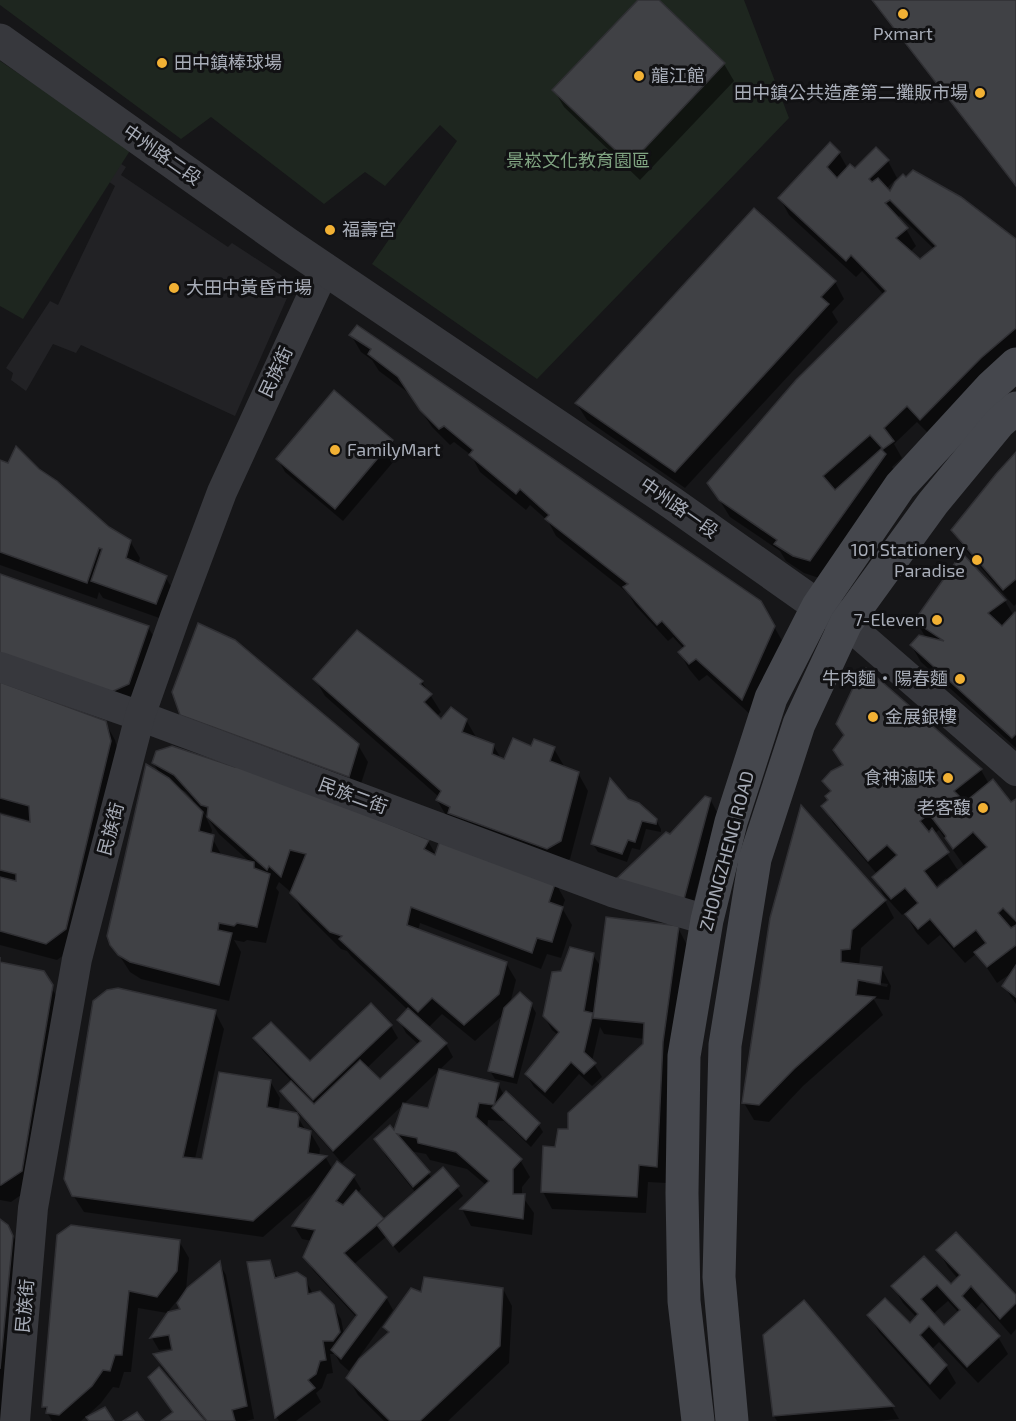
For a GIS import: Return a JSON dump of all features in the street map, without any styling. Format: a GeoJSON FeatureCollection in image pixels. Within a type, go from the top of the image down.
{"type":"FeatureCollection","features":[{"type":"Feature","properties":{"kind":"main road","name":"ZHONGZHENG ROAD"},"geometry":{"type":"LineString","coordinates":[[698,1421],[684,1301],[682,1181],[684,1056],[707,920],[731,822],[771,699],[818,606],[900,486],[991,387],[1016,364]]}},
{"type":"Feature","properties":{"kind":"main road","name":"ZHONGZHENG ROAD"},"geometry":{"type":"LineString","coordinates":[[732,1421],[719,1277],[725,1045],[756,859],[799,724],[846,623],[933,503],[999,423],[1016,408]]}},
{"type":"Feature","properties":{"kind":"street","name":"中州路二段"},"geometry":{"type":"LineString","coordinates":[[0,40],[325,268]]}},
{"type":"Feature","properties":{"kind":"street","name":"中州路一段"},"geometry":{"type":"LineString","coordinates":[[325,268],[846,623],[1016,771]]}},
{"type":"Feature","properties":{"kind":"street","name":"民族街"},"geometry":{"type":"LineString","coordinates":[[15,1421],[33,1208],[75,970],[140,716],[222,492],[325,268]]}},
{"type":"Feature","properties":{"kind":"street","name":"民族二街"},"geometry":{"type":"LineString","coordinates":[[0,668],[140,716],[612,892],[707,920]]}},
{"type":"Feature","properties":{"kind":"shaded area","name":"大田中黃昏市場"},"geometry":{"type":"Polygon","coordinates":[[[102,152],[126,167],[121,175],[228,247],[232,243],[281,275],[285,282],[280,293],[287,298],[235,416],[81,345],[76,353],[53,344],[26,391],[11,380],[13,373],[6,368],[50,301],[58,305],[115,186],[92,170],[102,152]]]}},
{"type":"Feature","properties":{"kind":"green space","name":"景崧文化教育園區"},"geometry":{"type":"Polygon","coordinates":[[[0,0],[744,0],[789,118],[537,379],[372,264],[457,141],[440,125],[385,186],[365,172],[324,204],[211,117],[181,139],[0,5],[0,0]]]}},
{"type":"Feature","properties":{"kind":"green space"},"geometry":{"type":"Polygon","coordinates":[[[0,61],[131,149],[23,319],[0,306],[0,61]]]}},
{"type":"Feature","properties":{"kind":"building","name":"龍江館"},"geometry":{"type":"Polygon","coordinates":[[[638,0],[659,0],[725,63],[630,164],[552,90],[638,0]]]}},
{"type":"Feature","properties":{"kind":"building","name":"田中鎮公共造產第二攤販市場"},"geometry":{"type":"Polygon","coordinates":[[[872,0],[1016,0],[1016,186],[872,0]]]}},
{"type":"Feature","properties":{"kind":"building"},"geometry":{"type":"Polygon","coordinates":[[[830,142],[840,152],[827,167],[837,178],[850,164],[855,168],[876,147],[889,160],[869,179],[872,182],[878,178],[890,191],[903,174],[906,177],[913,170],[961,197],[1016,239],[1016,328],[981,358],[920,420],[907,406],[884,428],[894,441],[883,449],[870,435],[823,476],[835,490],[881,449],[886,454],[810,561],[793,556],[774,544],[777,540],[719,500],[707,483],[796,380],[886,291],[851,255],[846,261],[778,198],[830,142]],[[890,200],[885,203],[908,228],[896,238],[920,259],[936,246],[890,200]]]}},
{"type":"Feature","properties":{"kind":"building"},"geometry":{"type":"Polygon","coordinates":[[[754,208],[836,281],[821,297],[829,304],[675,472],[575,403],[754,208]]]}},
{"type":"Feature","properties":{"kind":"building"},"geometry":{"type":"Polygon","coordinates":[[[357,325],[761,601],[775,626],[742,700],[696,659],[689,664],[678,652],[685,646],[662,621],[657,625],[623,587],[628,584],[545,519],[549,515],[520,489],[516,494],[469,455],[473,450],[444,426],[439,429],[420,410],[398,377],[368,354],[371,349],[349,335],[357,325]]]}},
{"type":"Feature","properties":{"kind":"building","name":"FamilyMart"},"geometry":{"type":"Polygon","coordinates":[[[334,390],[393,440],[335,509],[276,459],[334,390]]]}},
{"type":"Feature","properties":{"kind":"building"},"geometry":{"type":"Polygon","coordinates":[[[16,446],[39,469],[57,481],[109,527],[131,540],[126,558],[167,576],[156,604],[91,581],[102,549],[99,548],[87,583],[0,552],[0,460],[8,463],[16,446]]]}},
{"type":"Feature","properties":{"kind":"building"},"geometry":{"type":"Polygon","coordinates":[[[1016,452],[1016,579],[1003,590],[951,530],[1016,452]]]}},
{"type":"Feature","properties":{"kind":"building"},"geometry":{"type":"Polygon","coordinates":[[[962,553],[1006,600],[988,613],[1002,626],[1016,613],[1016,734],[1012,738],[910,645],[919,635],[944,641],[914,621],[962,553]]]}},
{"type":"Feature","properties":{"kind":"building"},"geometry":{"type":"Polygon","coordinates":[[[0,574],[149,626],[129,684],[109,693],[0,654],[0,574]]]}},
{"type":"Feature","properties":{"kind":"building"},"geometry":{"type":"Polygon","coordinates":[[[198,623],[235,640],[359,744],[349,777],[180,715],[172,692],[198,623]]]}},
{"type":"Feature","properties":{"kind":"building"},"geometry":{"type":"Polygon","coordinates":[[[357,630],[423,681],[420,684],[432,694],[424,702],[441,719],[451,707],[467,719],[462,732],[494,744],[492,754],[504,759],[513,738],[531,746],[534,739],[555,747],[550,761],[579,772],[561,841],[547,849],[448,813],[450,807],[436,800],[441,791],[313,679],[357,630]]]}},
{"type":"Feature","properties":{"kind":"building"},"geometry":{"type":"Polygon","coordinates":[[[866,668],[982,769],[954,791],[965,802],[993,779],[1011,802],[1016,799],[1016,921],[1003,908],[998,913],[1011,928],[1016,925],[1016,945],[987,967],[974,952],[986,943],[976,930],[954,947],[930,919],[918,929],[905,914],[918,903],[905,888],[891,899],[872,877],[897,855],[887,845],[868,861],[821,806],[828,800],[825,796],[831,791],[822,781],[831,771],[843,765],[833,750],[844,735],[836,724],[860,673],[866,668]],[[929,814],[920,821],[929,832],[932,828],[949,852],[924,871],[937,888],[987,847],[973,832],[953,849],[945,838],[946,836],[929,814]]]}},
{"type":"Feature","properties":{"kind":"building"},"geometry":{"type":"Polygon","coordinates":[[[0,682],[106,721],[111,741],[66,929],[46,944],[0,931],[0,877],[16,881],[16,874],[0,870],[0,814],[30,822],[29,806],[0,798],[0,682]]]}},
{"type":"Feature","properties":{"kind":"building"},"geometry":{"type":"Polygon","coordinates":[[[172,746],[235,767],[237,762],[429,840],[424,849],[435,855],[440,840],[556,881],[549,902],[563,907],[552,942],[537,938],[532,953],[411,907],[407,925],[507,962],[499,994],[464,1025],[432,998],[418,1012],[339,939],[342,936],[330,932],[290,893],[306,854],[290,850],[281,877],[269,866],[267,870],[207,817],[208,807],[201,805],[174,775],[152,763],[156,751],[172,746]]]}},
{"type":"Feature","properties":{"kind":"building"},"geometry":{"type":"Polygon","coordinates":[[[146,764],[169,778],[203,812],[199,831],[214,835],[211,852],[254,862],[254,868],[270,874],[257,927],[237,923],[234,926],[219,923],[218,930],[232,933],[219,985],[130,962],[118,955],[110,945],[107,936],[146,764]]]}},
{"type":"Feature","properties":{"kind":"building"},"geometry":{"type":"Polygon","coordinates":[[[610,778],[628,799],[639,803],[657,819],[656,824],[642,821],[635,842],[628,840],[622,854],[591,844],[610,778]]]}},
{"type":"Feature","properties":{"kind":"building"},"geometry":{"type":"Polygon","coordinates":[[[705,796],[711,798],[683,903],[613,882],[666,832],[670,834],[705,796]]]}},
{"type":"Feature","properties":{"kind":"building"},"geometry":{"type":"Polygon","coordinates":[[[801,805],[886,900],[852,930],[850,949],[841,950],[841,962],[882,967],[880,984],[858,980],[856,995],[875,997],[794,1069],[759,1105],[742,1103],[770,918],[801,805]]]}},
{"type":"Feature","properties":{"kind":"building"},"geometry":{"type":"Polygon","coordinates":[[[606,917],[679,926],[663,1042],[657,1167],[639,1165],[637,1197],[541,1192],[543,1146],[555,1147],[558,1129],[568,1129],[568,1113],[643,1044],[644,1023],[593,1018],[606,917]]]}},
{"type":"Feature","properties":{"kind":"building"},"geometry":{"type":"Polygon","coordinates":[[[570,947],[594,953],[584,1011],[593,1013],[584,1052],[596,1063],[584,1074],[571,1062],[545,1092],[525,1074],[559,1032],[543,1016],[552,972],[561,971],[570,947]]]}},
{"type":"Feature","properties":{"kind":"building"},"geometry":{"type":"Polygon","coordinates":[[[0,962],[44,971],[53,985],[22,1171],[1,1185],[0,1185],[0,962]]]}},
{"type":"Feature","properties":{"kind":"building"},"geometry":{"type":"Polygon","coordinates":[[[1016,965],[1016,997],[1002,986],[1016,965]]]}},
{"type":"Feature","properties":{"kind":"building"},"geometry":{"type":"Polygon","coordinates":[[[118,988],[216,1010],[183,1157],[202,1159],[219,1072],[271,1080],[267,1107],[297,1113],[298,1127],[311,1131],[308,1153],[327,1156],[253,1221],[72,1196],[64,1179],[93,1001],[107,990],[118,988]]]}},
{"type":"Feature","properties":{"kind":"building"},"geometry":{"type":"Polygon","coordinates":[[[520,992],[532,1003],[513,1077],[488,1071],[504,1008],[520,992]]]}},
{"type":"Feature","properties":{"kind":"building"},"geometry":{"type":"Polygon","coordinates":[[[371,1003],[392,1025],[313,1100],[253,1038],[271,1022],[310,1061],[371,1003]]]}},
{"type":"Feature","properties":{"kind":"building"},"geometry":{"type":"Polygon","coordinates":[[[408,1008],[447,1043],[333,1151],[280,1091],[291,1081],[314,1104],[360,1060],[380,1079],[421,1041],[397,1020],[408,1008]]]}},
{"type":"Feature","properties":{"kind":"building"},"geometry":{"type":"Polygon","coordinates":[[[439,1069],[499,1083],[494,1105],[479,1103],[476,1117],[522,1159],[513,1169],[513,1194],[525,1194],[523,1219],[460,1209],[489,1181],[456,1152],[418,1143],[417,1138],[397,1134],[430,1172],[413,1187],[374,1139],[390,1125],[394,1130],[403,1103],[428,1108],[439,1069]]]}},
{"type":"Feature","properties":{"kind":"building"},"geometry":{"type":"Polygon","coordinates":[[[506,1091],[540,1123],[526,1140],[492,1108],[506,1091]]]}},
{"type":"Feature","properties":{"kind":"building"},"geometry":{"type":"Polygon","coordinates":[[[337,1161],[355,1175],[336,1201],[343,1205],[356,1190],[384,1219],[344,1253],[387,1297],[341,1359],[331,1350],[357,1315],[303,1257],[315,1230],[292,1226],[337,1161]]]}},
{"type":"Feature","properties":{"kind":"building"},"geometry":{"type":"Polygon","coordinates":[[[443,1167],[459,1186],[393,1246],[377,1225],[443,1167]]]}},
{"type":"Feature","properties":{"kind":"building"},"geometry":{"type":"Polygon","coordinates":[[[0,1219],[8,1225],[13,1236],[0,1369],[0,1219]]]}},
{"type":"Feature","properties":{"kind":"building"},"geometry":{"type":"Polygon","coordinates":[[[71,1225],[180,1240],[177,1271],[157,1297],[129,1291],[122,1355],[115,1355],[110,1371],[103,1370],[92,1386],[59,1415],[46,1413],[47,1407],[42,1407],[57,1235],[71,1225]]]}},
{"type":"Feature","properties":{"kind":"building"},"geometry":{"type":"Polygon","coordinates":[[[956,1232],[1016,1295],[1016,1303],[1000,1319],[971,1286],[962,1296],[1000,1336],[967,1367],[929,1326],[920,1335],[947,1365],[930,1384],[867,1315],[885,1298],[910,1323],[918,1314],[891,1286],[924,1256],[951,1284],[960,1275],[936,1250],[956,1232]],[[937,1285],[921,1299],[944,1325],[960,1310],[937,1285]]]}},
{"type":"Feature","properties":{"kind":"building"},"geometry":{"type":"Polygon","coordinates":[[[270,1260],[275,1278],[297,1272],[306,1278],[308,1294],[320,1291],[334,1305],[340,1332],[333,1341],[323,1341],[326,1360],[320,1361],[316,1374],[308,1380],[315,1388],[275,1418],[247,1262],[270,1260]]]}},
{"type":"Feature","properties":{"kind":"building"},"geometry":{"type":"Polygon","coordinates":[[[220,1261],[247,1406],[232,1410],[235,1421],[207,1421],[153,1354],[172,1350],[169,1335],[150,1338],[168,1312],[180,1309],[177,1303],[187,1288],[220,1261]]]}},
{"type":"Feature","properties":{"kind":"building"},"geometry":{"type":"Polygon","coordinates":[[[424,1277],[503,1288],[500,1346],[420,1421],[390,1421],[346,1378],[359,1359],[389,1332],[383,1327],[411,1288],[421,1292],[424,1277]]]}},
{"type":"Feature","properties":{"kind":"building"},"geometry":{"type":"Polygon","coordinates":[[[804,1300],[894,1406],[773,1416],[763,1335],[804,1300]]]}},
{"type":"Feature","properties":{"kind":"building"},"geometry":{"type":"Polygon","coordinates":[[[159,1367],[205,1421],[161,1421],[173,1412],[148,1377],[159,1367]]]}},
{"type":"Feature","properties":{"kind":"building"},"geometry":{"type":"Polygon","coordinates":[[[105,1407],[114,1421],[89,1421],[86,1417],[105,1407]]]}},
{"type":"Feature","properties":{"kind":"building"},"geometry":{"type":"Polygon","coordinates":[[[137,1412],[144,1421],[123,1421],[137,1412]]]}},
{"type":"Feature","properties":{"kind":"place","name":"Pxmart"},"geometry":{"type":"Point","coordinates":[903,14]}},
{"type":"Feature","properties":{"kind":"place","name":"田中鎮棒球場"},"geometry":{"type":"Point","coordinates":[162,63]}},
{"type":"Feature","properties":{"kind":"place","name":"龍江館"},"geometry":{"type":"Point","coordinates":[639,76]}},
{"type":"Feature","properties":{"kind":"place","name":"田中鎮公共造產第二攤販市場"},"geometry":{"type":"Point","coordinates":[980,93]}},
{"type":"Feature","properties":{"kind":"place","name":"福壽宮"},"geometry":{"type":"Point","coordinates":[330,230]}},
{"type":"Feature","properties":{"kind":"place","name":"大田中黃昏市場"},"geometry":{"type":"Point","coordinates":[174,288]}},
{"type":"Feature","properties":{"kind":"place","name":"FamilyMart"},"geometry":{"type":"Point","coordinates":[335,450]}},
{"type":"Feature","properties":{"kind":"place","name":"101 Stationery Paradise"},"geometry":{"type":"Point","coordinates":[977,560]}},
{"type":"Feature","properties":{"kind":"place","name":"7-Eleven"},"geometry":{"type":"Point","coordinates":[937,620]}},
{"type":"Feature","properties":{"kind":"place","name":"牛肉麵‧陽春麵"},"geometry":{"type":"Point","coordinates":[960,679]}},
{"type":"Feature","properties":{"kind":"place","name":"金展銀樓"},"geometry":{"type":"Point","coordinates":[873,717]}},
{"type":"Feature","properties":{"kind":"place","name":"食神滷味"},"geometry":{"type":"Point","coordinates":[948,778]}},
{"type":"Feature","properties":{"kind":"place","name":"老客馥"},"geometry":{"type":"Point","coordinates":[983,808]}}]}
